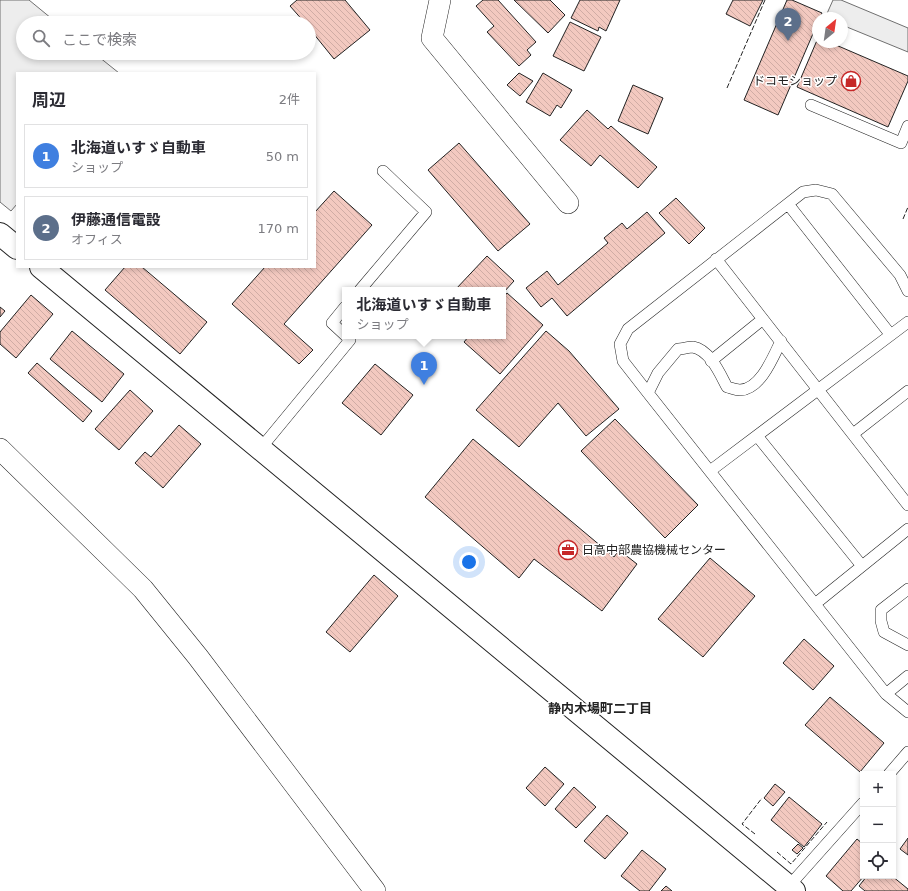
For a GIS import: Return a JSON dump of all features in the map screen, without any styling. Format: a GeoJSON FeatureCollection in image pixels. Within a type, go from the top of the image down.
{"type":"FeatureCollection","features":[{"type":"Feature","properties":{"kind":"street"},"geometry":{"type":"LineString","coordinates":[[440,0],[432,38],[568,203]]}},
{"type":"Feature","properties":{"kind":"street"},"geometry":{"type":"LineString","coordinates":[[0,234],[16,247]]}},
{"type":"Feature","properties":{"kind":"street"},"geometry":{"type":"LineString","coordinates":[[42,268],[792,889]]}},
{"type":"Feature","properties":{"kind":"street"},"geometry":{"type":"LineString","coordinates":[[0,448],[143,588],[198,657],[375,891]]}},
{"type":"Feature","properties":{"kind":"lane"},"geometry":{"type":"LineString","coordinates":[[811,105],[901,143],[908,126]]}},
{"type":"Feature","properties":{"kind":"lane"},"geometry":{"type":"LineString","coordinates":[[363,287],[426,212],[383,171]]}},
{"type":"Feature","properties":{"kind":"lane"},"geometry":{"type":"LineString","coordinates":[[908,291],[900,275],[832,194],[816,190],[803,192],[628,329],[620,344],[623,361],[648,393],[886,694],[908,712]]}},
{"type":"Feature","properties":{"kind":"lane"},"geometry":{"type":"LineString","coordinates":[[788,204],[890,334]]}},
{"type":"Feature","properties":{"kind":"lane"},"geometry":{"type":"LineString","coordinates":[[716,259],[818,390],[906,498]]}},
{"type":"Feature","properties":{"kind":"lane"},"geometry":{"type":"LineString","coordinates":[[342,311],[332,323],[342,333]]}},
{"type":"Feature","properties":{"kind":"lane"},"geometry":{"type":"LineString","coordinates":[[711,361],[763,318]]}},
{"type":"Feature","properties":{"kind":"lane"},"geometry":{"type":"LineString","coordinates":[[710,471],[758,437],[890,334],[908,322]]}},
{"type":"Feature","properties":{"kind":"lane"},"geometry":{"type":"LineString","coordinates":[[261,448],[350,340],[349,339]]}},
{"type":"Feature","properties":{"kind":"lane"},"geometry":{"type":"LineString","coordinates":[[648,393],[658,373],[678,349],[694,347],[704,353],[711,361],[727,387],[740,390],[752,385],[765,373],[781,341]]}},
{"type":"Feature","properties":{"kind":"lane"},"geometry":{"type":"LineString","coordinates":[[853,434],[908,392]]}},
{"type":"Feature","properties":{"kind":"lane"},"geometry":{"type":"LineString","coordinates":[[758,437],[862,566]]}},
{"type":"Feature","properties":{"kind":"lane"},"geometry":{"type":"LineString","coordinates":[[815,604],[908,529]]}},
{"type":"Feature","properties":{"kind":"lane"},"geometry":{"type":"LineString","coordinates":[[908,591],[881,610],[881,621],[884,632],[908,645]]}},
{"type":"Feature","properties":{"kind":"lane"},"geometry":{"type":"LineString","coordinates":[[886,694],[908,676]]}},
{"type":"Feature","properties":{"kind":"lane"},"geometry":{"type":"LineString","coordinates":[[892,771],[908,752]]}},
{"type":"Feature","properties":{"kind":"lane"},"geometry":{"type":"LineString","coordinates":[[792,889],[860,807]]}},
{"type":"Feature","properties":{"kind":"shaded area"},"geometry":{"type":"Polygon","coordinates":[[[0,0],[29,0],[48,16],[16,16],[16,60],[103,60],[118,72],[16,72],[16,205],[11,211],[0,202],[0,0]]]}},
{"type":"Feature","properties":{"kind":"shaded area"},"geometry":{"type":"Polygon","coordinates":[[[833,0],[841,0],[908,28],[908,52],[848,27],[848,12],[828,12],[833,0]]]}},
{"type":"Feature","properties":{"kind":"building"},"geometry":{"type":"Polygon","coordinates":[[[297,0],[345,0],[370,30],[334,59],[316,37],[316,16],[299,16],[290,6],[297,0]]]}},
{"type":"Feature","properties":{"kind":"building"},"geometry":{"type":"Polygon","coordinates":[[[483,0],[498,0],[536,42],[527,50],[531,55],[519,66],[487,32],[494,26],[476,6],[483,0]]]}},
{"type":"Feature","properties":{"kind":"building"},"geometry":{"type":"Polygon","coordinates":[[[514,0],[550,0],[565,15],[548,33],[514,0]]]}},
{"type":"Feature","properties":{"kind":"building"},"geometry":{"type":"Polygon","coordinates":[[[580,0],[620,0],[606,31],[599,27],[598,31],[571,18],[580,0]]]}},
{"type":"Feature","properties":{"kind":"building"},"geometry":{"type":"Polygon","coordinates":[[[733,0],[763,0],[750,26],[726,14],[733,0]]]}},
{"type":"Feature","properties":{"kind":"building"},"geometry":{"type":"Polygon","coordinates":[[[787,0],[792,0],[820,12],[812,12],[812,36],[778,115],[744,100],[787,0]]]}},
{"type":"Feature","properties":{"kind":"building"},"geometry":{"type":"Polygon","coordinates":[[[570,22],[601,37],[584,71],[553,56],[570,22]]]}},
{"type":"Feature","properties":{"kind":"building"},"geometry":{"type":"Polygon","coordinates":[[[814,48],[843,48],[908,76],[908,81],[888,127],[797,87],[814,48]]]}},
{"type":"Feature","properties":{"kind":"building"},"geometry":{"type":"Polygon","coordinates":[[[519,73],[533,81],[520,96],[507,85],[519,73]]]}},
{"type":"Feature","properties":{"kind":"building"},"geometry":{"type":"Polygon","coordinates":[[[543,73],[572,90],[561,108],[557,105],[550,116],[526,102],[543,73]]]}},
{"type":"Feature","properties":{"kind":"building"},"geometry":{"type":"Polygon","coordinates":[[[633,85],[663,98],[648,134],[618,121],[633,85]]]}},
{"type":"Feature","properties":{"kind":"building"},"geometry":{"type":"Polygon","coordinates":[[[587,110],[608,129],[611,126],[657,167],[638,188],[600,155],[591,166],[560,140],[587,110]]]}},
{"type":"Feature","properties":{"kind":"building"},"geometry":{"type":"Polygon","coordinates":[[[459,143],[530,224],[498,251],[428,170],[459,143]]]}},
{"type":"Feature","properties":{"kind":"building"},"geometry":{"type":"Polygon","coordinates":[[[334,191],[372,225],[284,324],[313,350],[299,364],[232,304],[264,268],[316,268],[316,211],[334,191]]]}},
{"type":"Feature","properties":{"kind":"building"},"geometry":{"type":"Polygon","coordinates":[[[676,198],[705,228],[689,244],[659,213],[676,198]]]}},
{"type":"Feature","properties":{"kind":"building"},"geometry":{"type":"Polygon","coordinates":[[[647,212],[665,233],[567,316],[552,298],[541,307],[526,288],[547,271],[558,285],[608,243],[604,238],[622,223],[627,229],[647,212]]]}},
{"type":"Feature","properties":{"kind":"building"},"geometry":{"type":"Polygon","coordinates":[[[487,256],[514,281],[506,290],[506,287],[458,287],[487,256]]]}},
{"type":"Feature","properties":{"kind":"building"},"geometry":{"type":"Polygon","coordinates":[[[124,268],[143,268],[207,322],[180,354],[105,290],[124,268]]]}},
{"type":"Feature","properties":{"kind":"building"},"geometry":{"type":"Polygon","coordinates":[[[507,293],[543,325],[500,374],[464,342],[466,339],[506,339],[507,293]]]}},
{"type":"Feature","properties":{"kind":"building"},"geometry":{"type":"Polygon","coordinates":[[[31,295],[53,314],[16,358],[0,344],[0,332],[31,295]]]}},
{"type":"Feature","properties":{"kind":"building"},"geometry":{"type":"Polygon","coordinates":[[[0,307],[5,311],[0,317],[0,307]]]}},
{"type":"Feature","properties":{"kind":"building"},"geometry":{"type":"Polygon","coordinates":[[[72,331],[124,374],[102,402],[50,359],[72,331]]]}},
{"type":"Feature","properties":{"kind":"building"},"geometry":{"type":"Polygon","coordinates":[[[546,331],[569,351],[619,409],[586,436],[558,403],[519,447],[476,410],[546,331]]]}},
{"type":"Feature","properties":{"kind":"building"},"geometry":{"type":"Polygon","coordinates":[[[37,363],[92,411],[83,422],[28,373],[37,363]]]}},
{"type":"Feature","properties":{"kind":"building"},"geometry":{"type":"Polygon","coordinates":[[[375,364],[413,395],[381,435],[342,403],[375,364]]]}},
{"type":"Feature","properties":{"kind":"building"},"geometry":{"type":"Polygon","coordinates":[[[130,390],[153,411],[119,450],[95,429],[130,390]]]}},
{"type":"Feature","properties":{"kind":"building"},"geometry":{"type":"Polygon","coordinates":[[[615,419],[698,505],[665,538],[581,451],[615,419]]]}},
{"type":"Feature","properties":{"kind":"building"},"geometry":{"type":"Polygon","coordinates":[[[179,425],[201,444],[163,488],[135,463],[145,452],[151,457],[179,425]]]}},
{"type":"Feature","properties":{"kind":"building"},"geometry":{"type":"Polygon","coordinates":[[[473,439],[614,557],[619,550],[637,564],[602,611],[534,559],[519,578],[425,497],[473,439]]]}},
{"type":"Feature","properties":{"kind":"building"},"geometry":{"type":"Polygon","coordinates":[[[710,558],[755,596],[703,657],[658,619],[710,558]]]}},
{"type":"Feature","properties":{"kind":"building"},"geometry":{"type":"Polygon","coordinates":[[[374,575],[398,596],[350,652],[326,632],[374,575]]]}},
{"type":"Feature","properties":{"kind":"building"},"geometry":{"type":"Polygon","coordinates":[[[804,639],[834,666],[813,690],[783,663],[804,639]]]}},
{"type":"Feature","properties":{"kind":"building"},"geometry":{"type":"Polygon","coordinates":[[[830,697],[884,743],[860,772],[805,725],[830,697]]]}},
{"type":"Feature","properties":{"kind":"building"},"geometry":{"type":"Polygon","coordinates":[[[545,767],[564,784],[545,806],[526,788],[545,767]]]}},
{"type":"Feature","properties":{"kind":"building"},"geometry":{"type":"Polygon","coordinates":[[[775,784],[785,792],[773,806],[764,798],[775,784]]]}},
{"type":"Feature","properties":{"kind":"building"},"geometry":{"type":"Polygon","coordinates":[[[574,787],[596,807],[576,828],[555,809],[574,787]]]}},
{"type":"Feature","properties":{"kind":"building"},"geometry":{"type":"Polygon","coordinates":[[[789,797],[822,824],[804,847],[771,820],[789,797]]]}},
{"type":"Feature","properties":{"kind":"building"},"geometry":{"type":"Polygon","coordinates":[[[607,815],[628,833],[605,859],[584,841],[607,815]]]}},
{"type":"Feature","properties":{"kind":"building"},"geometry":{"type":"Polygon","coordinates":[[[908,838],[908,855],[900,849],[908,838]]]}},
{"type":"Feature","properties":{"kind":"building"},"geometry":{"type":"Polygon","coordinates":[[[857,839],[860,842],[860,879],[861,879],[851,891],[843,891],[826,876],[857,839]]]}},
{"type":"Feature","properties":{"kind":"building"},"geometry":{"type":"Polygon","coordinates":[[[798,844],[803,848],[797,854],[792,850],[798,844]]]}},
{"type":"Feature","properties":{"kind":"building"},"geometry":{"type":"Polygon","coordinates":[[[642,850],[666,869],[649,891],[640,891],[621,876],[642,850]]]}},
{"type":"Feature","properties":{"kind":"building"},"geometry":{"type":"Polygon","coordinates":[[[865,879],[896,879],[908,889],[908,891],[865,891],[859,886],[865,879]]]}},
{"type":"Feature","properties":{"kind":"building"},"geometry":{"type":"Polygon","coordinates":[[[666,886],[672,891],[661,891],[666,886]]]}},
{"type":"Feature","properties":{"kind":"fence"},"geometry":{"type":"LineString","coordinates":[[727,88],[765,0]]}},
{"type":"Feature","properties":{"kind":"fence"},"geometry":{"type":"LineString","coordinates":[[903,219],[908,207]]}},
{"type":"Feature","properties":{"kind":"fence"},"geometry":{"type":"LineString","coordinates":[[755,834],[742,824],[762,798]]}},
{"type":"Feature","properties":{"kind":"fence"},"geometry":{"type":"LineString","coordinates":[[777,852],[791,864],[827,822]]}},
{"type":"Feature","properties":{"kind":"place","name":"伊藤通信電設"},"geometry":{"type":"Point","coordinates":[788,41]}},
{"type":"Feature","properties":{"kind":"place","name":"ドコモショップ"},"geometry":{"type":"Point","coordinates":[851,81]}},
{"type":"Feature","properties":{"kind":"place","name":"北海道いすゞ自動車"},"geometry":{"type":"Point","coordinates":[424,385]}},
{"type":"Feature","properties":{"kind":"place","name":"日高中部農協機械センター"},"geometry":{"type":"Point","coordinates":[568,550]}},
{"type":"Feature","properties":{"kind":"district","name":"静内木場町二丁目"},"geometry":{"type":"Point","coordinates":[600,708]}}]}
